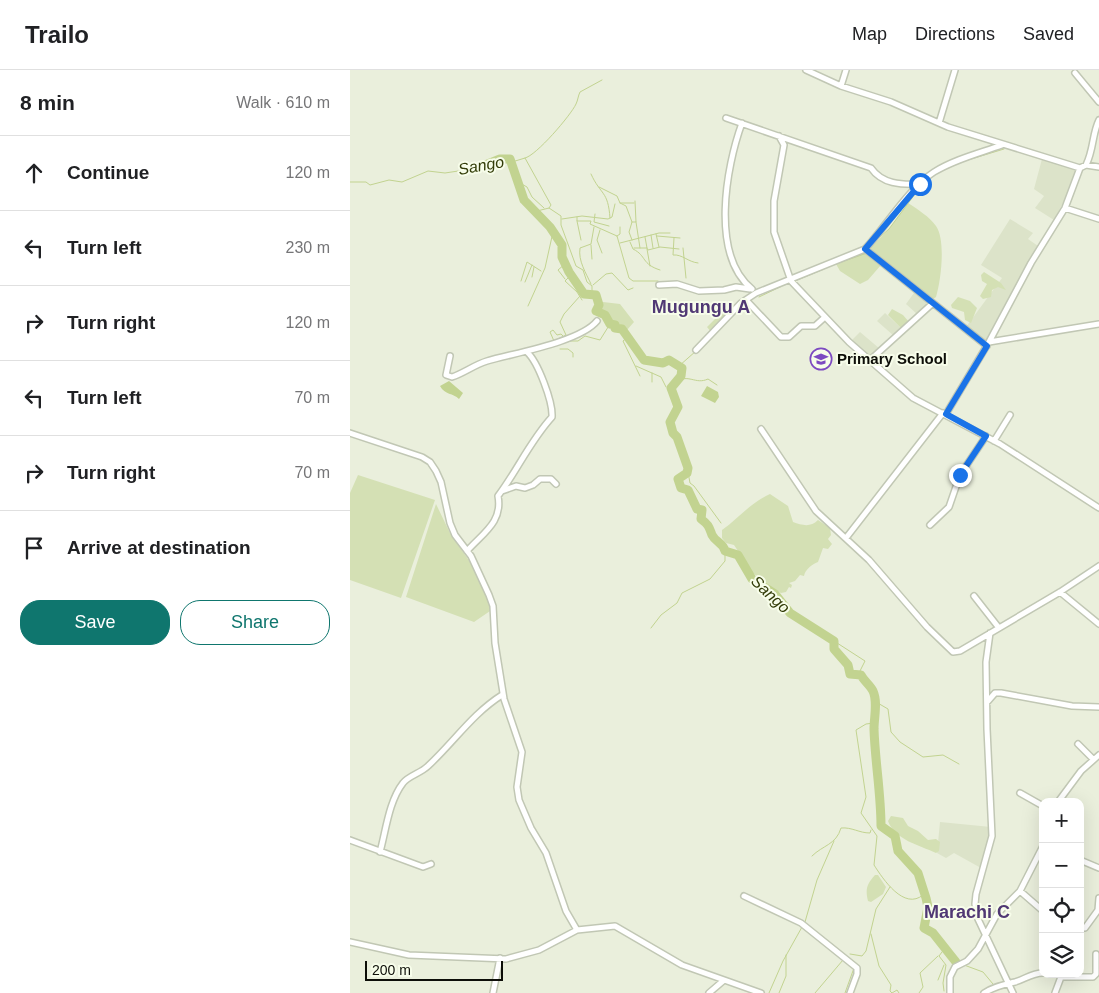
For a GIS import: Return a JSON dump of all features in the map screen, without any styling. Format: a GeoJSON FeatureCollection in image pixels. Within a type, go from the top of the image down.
{"type":"FeatureCollection","features":[{"type":"Feature","properties":{"kind":"street"},"geometry":{"type":"LineString","coordinates":[[806,70],[841,86],[891,102],[939,123],[1080,168]]}},
{"type":"Feature","properties":{"kind":"street"},"geometry":{"type":"LineString","coordinates":[[841,86],[846,70]]}},
{"type":"Feature","properties":{"kind":"street"},"geometry":{"type":"LineString","coordinates":[[939,123],[955,70]]}},
{"type":"Feature","properties":{"kind":"street"},"geometry":{"type":"LineString","coordinates":[[1075,72],[1099,102]]}},
{"type":"Feature","properties":{"kind":"street"},"geometry":{"type":"LineString","coordinates":[[726,118],[871,168],[879,178],[905,185],[920,184]]}},
{"type":"Feature","properties":{"kind":"street"},"geometry":{"type":"LineString","coordinates":[[1086,165],[1093,151],[1094,130],[1099,120]]}},
{"type":"Feature","properties":{"kind":"street"},"geometry":{"type":"LineString","coordinates":[[742,123],[725,199],[725,214],[729,251],[733,263],[754,291]]}},
{"type":"Feature","properties":{"kind":"street"},"geometry":{"type":"LineString","coordinates":[[779,136],[784,145]]}},
{"type":"Feature","properties":{"kind":"street"},"geometry":{"type":"LineString","coordinates":[[793,141],[788,141],[784,145],[774,201],[774,232],[791,281],[869,361],[913,398],[986,436],[1099,508]]}},
{"type":"Feature","properties":{"kind":"street"},"geometry":{"type":"LineString","coordinates":[[659,284],[677,284],[699,291],[724,290],[736,287],[754,291],[791,281],[865,249],[920,184],[947,165],[1003,145]]}},
{"type":"Feature","properties":{"kind":"street"},"geometry":{"type":"LineString","coordinates":[[846,538],[945,414],[988,344],[1031,263],[1065,208],[1080,168],[1086,165],[1099,167]]}},
{"type":"Feature","properties":{"kind":"street"},"geometry":{"type":"LineString","coordinates":[[1065,208],[1099,219]]}},
{"type":"Feature","properties":{"kind":"street"},"geometry":{"type":"LineString","coordinates":[[865,249],[988,344],[1099,324]]}},
{"type":"Feature","properties":{"kind":"street"},"geometry":{"type":"LineString","coordinates":[[696,350],[754,291]]}},
{"type":"Feature","properties":{"kind":"street"},"geometry":{"type":"LineString","coordinates":[[746,300],[770,326],[785,338],[801,326],[815,326],[825,316]]}},
{"type":"Feature","properties":{"kind":"street"},"geometry":{"type":"LineString","coordinates":[[869,361],[933,303]]}},
{"type":"Feature","properties":{"kind":"street"},"geometry":{"type":"LineString","coordinates":[[450,356],[446,375],[452,378],[484,362],[534,350],[585,330],[597,321]]}},
{"type":"Feature","properties":{"kind":"street"},"geometry":{"type":"LineString","coordinates":[[532,356],[534,350]]}},
{"type":"Feature","properties":{"kind":"street"},"geometry":{"type":"LineString","coordinates":[[468,551],[496,521],[500,508],[498,496],[536,435],[552,417],[549,395],[532,356],[527,352]]}},
{"type":"Feature","properties":{"kind":"street"},"geometry":{"type":"LineString","coordinates":[[994,441],[1010,414]]}},
{"type":"Feature","properties":{"kind":"street"},"geometry":{"type":"LineString","coordinates":[[761,429],[816,511],[846,538],[949,650],[956,652],[999,628],[1060,592],[1099,566]]}},
{"type":"Feature","properties":{"kind":"street"},"geometry":{"type":"LineString","coordinates":[[350,433],[422,457],[430,462],[441,482],[451,526],[468,551],[484,581],[492,606],[504,699],[522,752],[517,787],[519,800],[531,828],[546,853],[566,911],[577,930]]}},
{"type":"Feature","properties":{"kind":"street"},"geometry":{"type":"LineString","coordinates":[[930,525],[949,507],[960,475],[986,436]]}},
{"type":"Feature","properties":{"kind":"street"},"geometry":{"type":"LineString","coordinates":[[502,490],[516,486],[525,488],[533,485],[540,479],[551,479],[556,484]]}},
{"type":"Feature","properties":{"kind":"street"},"geometry":{"type":"LineString","coordinates":[[1060,592],[1099,624]]}},
{"type":"Feature","properties":{"kind":"street"},"geometry":{"type":"LineString","coordinates":[[974,596],[999,628]]}},
{"type":"Feature","properties":{"kind":"street"},"geometry":{"type":"LineString","coordinates":[[990,633],[986,662],[992,836],[975,904],[978,918],[1013,993]]}},
{"type":"Feature","properties":{"kind":"street"},"geometry":{"type":"LineString","coordinates":[[988,702],[994,693],[1001,692],[1063,705],[1099,707]]}},
{"type":"Feature","properties":{"kind":"street"},"geometry":{"type":"LineString","coordinates":[[380,852],[394,802],[404,781],[426,768],[461,732],[468,721],[502,695]]}},
{"type":"Feature","properties":{"kind":"street"},"geometry":{"type":"LineString","coordinates":[[1078,744],[1093,759]]}},
{"type":"Feature","properties":{"kind":"street"},"geometry":{"type":"LineString","coordinates":[[1061,798],[1070,784],[1099,755]]}},
{"type":"Feature","properties":{"kind":"street"},"geometry":{"type":"LineString","coordinates":[[1020,793],[1039,804]]}},
{"type":"Feature","properties":{"kind":"street"},"geometry":{"type":"LineString","coordinates":[[350,840],[423,867],[431,864]]}},
{"type":"Feature","properties":{"kind":"street"},"geometry":{"type":"LineString","coordinates":[[950,993],[950,977],[955,966],[971,957],[987,934],[997,914],[1020,891],[1039,854]]}},
{"type":"Feature","properties":{"kind":"street"},"geometry":{"type":"LineString","coordinates":[[1084,862],[1099,868]]}},
{"type":"Feature","properties":{"kind":"street"},"geometry":{"type":"LineString","coordinates":[[1020,891],[1039,908]]}},
{"type":"Feature","properties":{"kind":"street"},"geometry":{"type":"LineString","coordinates":[[744,896],[790,916],[846,957],[857,968],[857,974],[850,993]]}},
{"type":"Feature","properties":{"kind":"street"},"geometry":{"type":"LineString","coordinates":[[1084,928],[1098,910],[1099,898]]}},
{"type":"Feature","properties":{"kind":"street"},"geometry":{"type":"LineString","coordinates":[[350,942],[409,955],[506,959],[539,950],[577,930],[609,925],[623,928],[670,958],[723,981],[745,986],[761,993]]}},
{"type":"Feature","properties":{"kind":"street"},"geometry":{"type":"LineString","coordinates":[[1055,993],[1061,977],[1093,977],[1096,974],[1096,954]]}},
{"type":"Feature","properties":{"kind":"street"},"geometry":{"type":"LineString","coordinates":[[493,993],[500,958]]}},
{"type":"Feature","properties":{"kind":"street"},"geometry":{"type":"LineString","coordinates":[[984,993],[997,985],[1039,973]]}},
{"type":"Feature","properties":{"kind":"street"},"geometry":{"type":"LineString","coordinates":[[708,993],[723,981]]}},
{"type":"Feature","properties":{"kind":"shaded area"},"geometry":{"type":"Polygon","coordinates":[[[1042,159],[1076,169],[1069,191],[1054,220],[1035,208],[1044,196],[1034,189],[1042,159]]]}},
{"type":"Feature","properties":{"kind":"shaded area"},"geometry":{"type":"Polygon","coordinates":[[[908,203],[930,219],[939,232],[942,250],[941,271],[936,297],[933,299],[869,249],[889,229],[908,203]]]}},
{"type":"Feature","properties":{"kind":"shaded area"},"geometry":{"type":"Polygon","coordinates":[[[1010,219],[1033,233],[1028,239],[1038,246],[988,339],[984,340],[966,327],[1002,278],[981,265],[1010,219]]]}},
{"type":"Feature","properties":{"kind":"shaded area"},"geometry":{"type":"Polygon","coordinates":[[[864,253],[881,265],[868,280],[860,284],[840,271],[836,264],[864,253]]]}},
{"type":"Feature","properties":{"kind":"shaded area"},"geometry":{"type":"Polygon","coordinates":[[[984,272],[1001,283],[1006,290],[998,287],[992,290],[991,297],[983,299],[980,296],[987,284],[982,281],[981,275],[984,272]]]}},
{"type":"Feature","properties":{"kind":"shaded area"},"geometry":{"type":"Polygon","coordinates":[[[914,293],[928,303],[918,315],[906,304],[914,293]]]}},
{"type":"Feature","properties":{"kind":"shaded area"},"geometry":{"type":"Polygon","coordinates":[[[958,297],[970,301],[977,308],[971,323],[965,320],[964,312],[952,308],[951,305],[958,297]]]}},
{"type":"Feature","properties":{"kind":"shaded area"},"geometry":{"type":"Polygon","coordinates":[[[715,301],[721,303],[726,316],[711,332],[707,327],[717,317],[711,308],[715,301]]]}},
{"type":"Feature","properties":{"kind":"shaded area"},"geometry":{"type":"Polygon","coordinates":[[[603,302],[620,304],[634,322],[627,330],[618,326],[600,308],[603,302]]]}},
{"type":"Feature","properties":{"kind":"shaded area"},"geometry":{"type":"Polygon","coordinates":[[[892,309],[903,315],[909,322],[902,329],[888,315],[892,309]]]}},
{"type":"Feature","properties":{"kind":"shaded area"},"geometry":{"type":"Polygon","coordinates":[[[885,313],[902,329],[894,336],[877,321],[885,313]]]}},
{"type":"Feature","properties":{"kind":"shaded area"},"geometry":{"type":"Polygon","coordinates":[[[860,332],[880,349],[870,358],[851,341],[860,332]]]}},
{"type":"Feature","properties":{"kind":"shaded area"},"geometry":{"type":"Polygon","coordinates":[[[449,381],[463,393],[459,399],[444,391],[440,386],[449,381]]]}},
{"type":"Feature","properties":{"kind":"shaded area"},"geometry":{"type":"Polygon","coordinates":[[[707,386],[718,392],[719,397],[715,403],[701,396],[707,386]]]}},
{"type":"Feature","properties":{"kind":"shaded area"},"geometry":{"type":"Polygon","coordinates":[[[358,475],[435,500],[401,598],[350,580],[350,493],[358,475]]]}},
{"type":"Feature","properties":{"kind":"shaded area"},"geometry":{"type":"Polygon","coordinates":[[[770,494],[788,506],[793,522],[809,525],[818,520],[830,528],[831,535],[828,539],[832,544],[828,549],[823,548],[818,562],[809,568],[804,576],[800,575],[795,581],[789,583],[792,585],[791,588],[789,587],[786,592],[781,593],[776,590],[775,593],[752,572],[734,545],[726,543],[722,538],[722,530],[751,506],[770,494]]]}},
{"type":"Feature","properties":{"kind":"shaded area"},"geometry":{"type":"Polygon","coordinates":[[[436,504],[450,533],[472,565],[493,609],[474,622],[406,597],[436,504]]]}},
{"type":"Feature","properties":{"kind":"shaded area"},"geometry":{"type":"Polygon","coordinates":[[[891,816],[903,818],[908,826],[918,831],[928,840],[936,839],[940,842],[939,851],[936,853],[896,833],[888,821],[891,816]]]}},
{"type":"Feature","properties":{"kind":"shaded area"},"geometry":{"type":"Polygon","coordinates":[[[940,822],[991,827],[991,836],[981,868],[954,853],[946,858],[937,853],[940,822]]]}},
{"type":"Feature","properties":{"kind":"shaded area"},"geometry":{"type":"Polygon","coordinates":[[[875,875],[878,875],[886,887],[883,894],[871,902],[868,901],[867,890],[868,884],[875,875]]]}},
{"type":"Feature","properties":{"kind":"waterway"},"geometry":{"type":"LineString","coordinates":[[525,158],[545,143],[561,125],[576,104],[580,92],[602,80]]}},
{"type":"Feature","properties":{"kind":"waterway"},"geometry":{"type":"LineString","coordinates":[[958,163],[1004,149]]}},
{"type":"Feature","properties":{"kind":"waterway"},"geometry":{"type":"LineString","coordinates":[[512,162],[525,158],[551,205],[549,208]]}},
{"type":"Feature","properties":{"kind":"waterway","name":"Sango"},"geometry":{"type":"LineString","coordinates":[[478,168],[500,159],[510,159],[524,200],[550,227],[562,245],[562,257],[569,272],[584,294],[596,295],[599,305],[596,311],[605,315],[610,324],[615,325],[615,328],[622,329],[644,360],[663,363],[669,360],[682,368],[681,376],[671,388],[678,407],[670,422],[688,468],[687,473],[678,479],[681,488],[688,490],[697,509],[702,510],[701,519],[725,551],[738,555],[752,579],[775,594],[790,613],[834,641],[834,649],[848,665],[850,674],[861,675],[872,689],[875,700],[874,729],[881,826],[895,836],[898,851],[918,873],[928,907],[924,928],[933,933],[956,962]]}},
{"type":"Feature","properties":{"kind":"waterway","name":"Sango"},"geometry":{"type":"LineString","coordinates":[[350,182],[366,182],[370,185],[389,180],[402,182],[428,171],[445,173],[478,168]]}},
{"type":"Feature","properties":{"kind":"waterway"},"geometry":{"type":"LineString","coordinates":[[591,174],[608,202],[610,218]]}},
{"type":"Feature","properties":{"kind":"waterway"},"geometry":{"type":"LineString","coordinates":[[518,182],[527,187],[532,197],[544,208]]}},
{"type":"Feature","properties":{"kind":"waterway"},"geometry":{"type":"LineString","coordinates":[[872,244],[889,229],[921,186]]}},
{"type":"Feature","properties":{"kind":"waterway"},"geometry":{"type":"LineString","coordinates":[[599,187],[617,196],[620,203],[626,206],[632,222],[629,232],[632,240]]}},
{"type":"Feature","properties":{"kind":"waterway"},"geometry":{"type":"LineString","coordinates":[[632,222],[636,222],[635,201]]}},
{"type":"Feature","properties":{"kind":"waterway"},"geometry":{"type":"LineString","coordinates":[[620,203],[634,203]]}},
{"type":"Feature","properties":{"kind":"waterway"},"geometry":{"type":"LineString","coordinates":[[562,219],[582,216],[608,219],[612,217],[615,204]]}},
{"type":"Feature","properties":{"kind":"waterway"},"geometry":{"type":"LineString","coordinates":[[533,212],[549,208],[561,216],[561,225],[576,266],[583,270],[587,282],[592,286],[592,293]]}},
{"type":"Feature","properties":{"kind":"waterway"},"geometry":{"type":"LineString","coordinates":[[595,214],[594,222],[609,226]]}},
{"type":"Feature","properties":{"kind":"waterway"},"geometry":{"type":"LineString","coordinates":[[577,217],[577,221],[591,221],[590,224],[617,236],[629,278],[633,281],[658,281]]}},
{"type":"Feature","properties":{"kind":"waterway"},"geometry":{"type":"LineString","coordinates":[[577,221],[581,240]]}},
{"type":"Feature","properties":{"kind":"waterway"},"geometry":{"type":"LineString","coordinates":[[636,222],[640,248]]}},
{"type":"Feature","properties":{"kind":"waterway"},"geometry":{"type":"LineString","coordinates":[[591,284],[580,258],[580,248],[591,244],[594,227]]}},
{"type":"Feature","properties":{"kind":"waterway"},"geometry":{"type":"LineString","coordinates":[[617,236],[620,234],[620,227]]}},
{"type":"Feature","properties":{"kind":"waterway"},"geometry":{"type":"LineString","coordinates":[[600,230],[597,240],[602,253]]}},
{"type":"Feature","properties":{"kind":"waterway"},"geometry":{"type":"LineString","coordinates":[[528,306],[545,268],[553,232]]}},
{"type":"Feature","properties":{"kind":"waterway"},"geometry":{"type":"LineString","coordinates":[[620,243],[659,233],[670,233]]}},
{"type":"Feature","properties":{"kind":"waterway"},"geometry":{"type":"LineString","coordinates":[[656,234],[659,247]]}},
{"type":"Feature","properties":{"kind":"waterway"},"geometry":{"type":"LineString","coordinates":[[651,235],[653,248]]}},
{"type":"Feature","properties":{"kind":"waterway"},"geometry":{"type":"LineString","coordinates":[[657,236],[680,238]]}},
{"type":"Feature","properties":{"kind":"waterway"},"geometry":{"type":"LineString","coordinates":[[634,248],[647,248],[645,237]]}},
{"type":"Feature","properties":{"kind":"waterway"},"geometry":{"type":"LineString","coordinates":[[674,238],[673,255],[698,263]]}},
{"type":"Feature","properties":{"kind":"waterway"},"geometry":{"type":"LineString","coordinates":[[630,242],[633,249],[647,263],[660,270]]}},
{"type":"Feature","properties":{"kind":"waterway"},"geometry":{"type":"LineString","coordinates":[[591,245],[592,259]]}},
{"type":"Feature","properties":{"kind":"waterway"},"geometry":{"type":"LineString","coordinates":[[647,248],[648,250],[660,247],[679,249]]}},
{"type":"Feature","properties":{"kind":"waterway"},"geometry":{"type":"LineString","coordinates":[[870,247],[869,249],[887,263]]}},
{"type":"Feature","properties":{"kind":"waterway"},"geometry":{"type":"LineString","coordinates":[[683,248],[686,278]]}},
{"type":"Feature","properties":{"kind":"waterway"},"geometry":{"type":"LineString","coordinates":[[647,249],[650,266]]}},
{"type":"Feature","properties":{"kind":"waterway"},"geometry":{"type":"LineString","coordinates":[[836,264],[867,253]]}},
{"type":"Feature","properties":{"kind":"waterway"},"geometry":{"type":"LineString","coordinates":[[521,281],[527,262],[541,271]]}},
{"type":"Feature","properties":{"kind":"waterway"},"geometry":{"type":"LineString","coordinates":[[877,262],[882,266]]}},
{"type":"Feature","properties":{"kind":"waterway"},"geometry":{"type":"LineString","coordinates":[[565,264],[558,270],[565,279]]}},
{"type":"Feature","properties":{"kind":"waterway"},"geometry":{"type":"LineString","coordinates":[[525,282],[532,265]]}},
{"type":"Feature","properties":{"kind":"waterway"},"geometry":{"type":"LineString","coordinates":[[532,277],[534,267]]}},
{"type":"Feature","properties":{"kind":"waterway"},"geometry":{"type":"LineString","coordinates":[[795,283],[795,281],[824,269]]}},
{"type":"Feature","properties":{"kind":"waterway"},"geometry":{"type":"LineString","coordinates":[[593,285],[606,274],[612,273],[628,290],[633,288]]}},
{"type":"Feature","properties":{"kind":"waterway"},"geometry":{"type":"LineString","coordinates":[[571,275],[565,281],[577,292],[582,300]]}},
{"type":"Feature","properties":{"kind":"waterway"},"geometry":{"type":"LineString","coordinates":[[783,285],[789,283]]}},
{"type":"Feature","properties":{"kind":"waterway"},"geometry":{"type":"LineString","coordinates":[[759,297],[782,286]]}},
{"type":"Feature","properties":{"kind":"waterway"},"geometry":{"type":"LineString","coordinates":[[563,336],[561,334],[557,335],[553,330],[550,332],[554,341],[566,335],[560,322],[564,314],[580,296]]}},
{"type":"Feature","properties":{"kind":"waterway"},"geometry":{"type":"LineString","coordinates":[[722,326],[743,306]]}},
{"type":"Feature","properties":{"kind":"waterway"},"geometry":{"type":"LineString","coordinates":[[818,306],[826,314]]}},
{"type":"Feature","properties":{"kind":"waterway"},"geometry":{"type":"LineString","coordinates":[[566,341],[578,341],[585,336],[600,340],[610,324]]}},
{"type":"Feature","properties":{"kind":"waterway"},"geometry":{"type":"LineString","coordinates":[[628,337],[623,341],[640,376]]}},
{"type":"Feature","properties":{"kind":"waterway"},"geometry":{"type":"LineString","coordinates":[[560,349],[568,349],[573,353],[573,357]]}},
{"type":"Feature","properties":{"kind":"waterway"},"geometry":{"type":"LineString","coordinates":[[679,366],[696,351]]}},
{"type":"Feature","properties":{"kind":"waterway"},"geometry":{"type":"LineString","coordinates":[[636,366],[661,377],[666,387]]}},
{"type":"Feature","properties":{"kind":"waterway"},"geometry":{"type":"LineString","coordinates":[[652,373],[652,382]]}},
{"type":"Feature","properties":{"kind":"waterway"},"geometry":{"type":"LineString","coordinates":[[675,382],[684,379],[699,381],[708,379],[717,385]]}},
{"type":"Feature","properties":{"kind":"waterway"},"geometry":{"type":"LineString","coordinates":[[688,472],[690,483],[721,523]]}},
{"type":"Feature","properties":{"kind":"waterway"},"geometry":{"type":"LineString","coordinates":[[651,628],[661,615],[677,603],[682,593],[710,579],[725,561],[725,551]]}},
{"type":"Feature","properties":{"kind":"waterway"},"geometry":{"type":"LineString","coordinates":[[834,641],[865,661],[858,675]]}},
{"type":"Feature","properties":{"kind":"waterway"},"geometry":{"type":"LineString","coordinates":[[876,702],[888,709],[891,732],[900,742],[923,757],[943,755],[959,764]]}},
{"type":"Feature","properties":{"kind":"waterway"},"geometry":{"type":"LineString","coordinates":[[874,723],[866,724],[856,730],[866,797],[861,813],[877,836],[874,865],[888,885],[902,896],[916,899],[923,895]]}},
{"type":"Feature","properties":{"kind":"waterway"},"geometry":{"type":"LineString","coordinates":[[812,856],[833,841],[841,828],[849,828],[866,833],[870,833],[871,830]]}},
{"type":"Feature","properties":{"kind":"waterway"},"geometry":{"type":"LineString","coordinates":[[805,922],[817,880],[834,841]]}},
{"type":"Feature","properties":{"kind":"waterway"},"geometry":{"type":"LineString","coordinates":[[850,954],[862,956],[866,951],[876,909],[890,887]]}},
{"type":"Feature","properties":{"kind":"waterway"},"geometry":{"type":"LineString","coordinates":[[769,993],[783,961],[802,927]]}},
{"type":"Feature","properties":{"kind":"waterway"},"geometry":{"type":"LineString","coordinates":[[871,934],[879,966],[891,985],[890,991],[892,993],[897,990],[899,993]]}},
{"type":"Feature","properties":{"kind":"waterway"},"geometry":{"type":"LineString","coordinates":[[944,991],[943,983],[946,965],[939,956],[945,948]]}},
{"type":"Feature","properties":{"kind":"waterway"},"geometry":{"type":"LineString","coordinates":[[779,993],[786,976],[786,955]]}},
{"type":"Feature","properties":{"kind":"waterway"},"geometry":{"type":"LineString","coordinates":[[919,993],[923,987],[920,973],[938,956]]}},
{"type":"Feature","properties":{"kind":"waterway"},"geometry":{"type":"LineString","coordinates":[[815,993],[843,960]]}},
{"type":"Feature","properties":{"kind":"waterway"},"geometry":{"type":"LineString","coordinates":[[938,980],[944,965]]}},
{"type":"Feature","properties":{"kind":"waterway","name":"Sango"},"geometry":{"type":"LineString","coordinates":[[964,965],[983,972],[993,984]]}},
{"type":"Feature","properties":{"kind":"waterway"},"geometry":{"type":"LineString","coordinates":[[845,993],[854,968]]}},
{"type":"Feature","properties":{"kind":"place","name":"Primary School"},"geometry":{"type":"Point","coordinates":[821,359]}},
{"type":"Feature","properties":{"kind":"district","name":"Mugungu A"},"geometry":{"type":"Point","coordinates":[701,307]}},
{"type":"Feature","properties":{"kind":"district","name":"Marachi C"},"geometry":{"type":"Point","coordinates":[967,912]}},
{"type":"Feature","properties":{"kind":"route"},"geometry":{"type":"LineString","coordinates":[[920,184],[865,249],[987,346],[946,414],[986,436],[960,475]]}}]}
